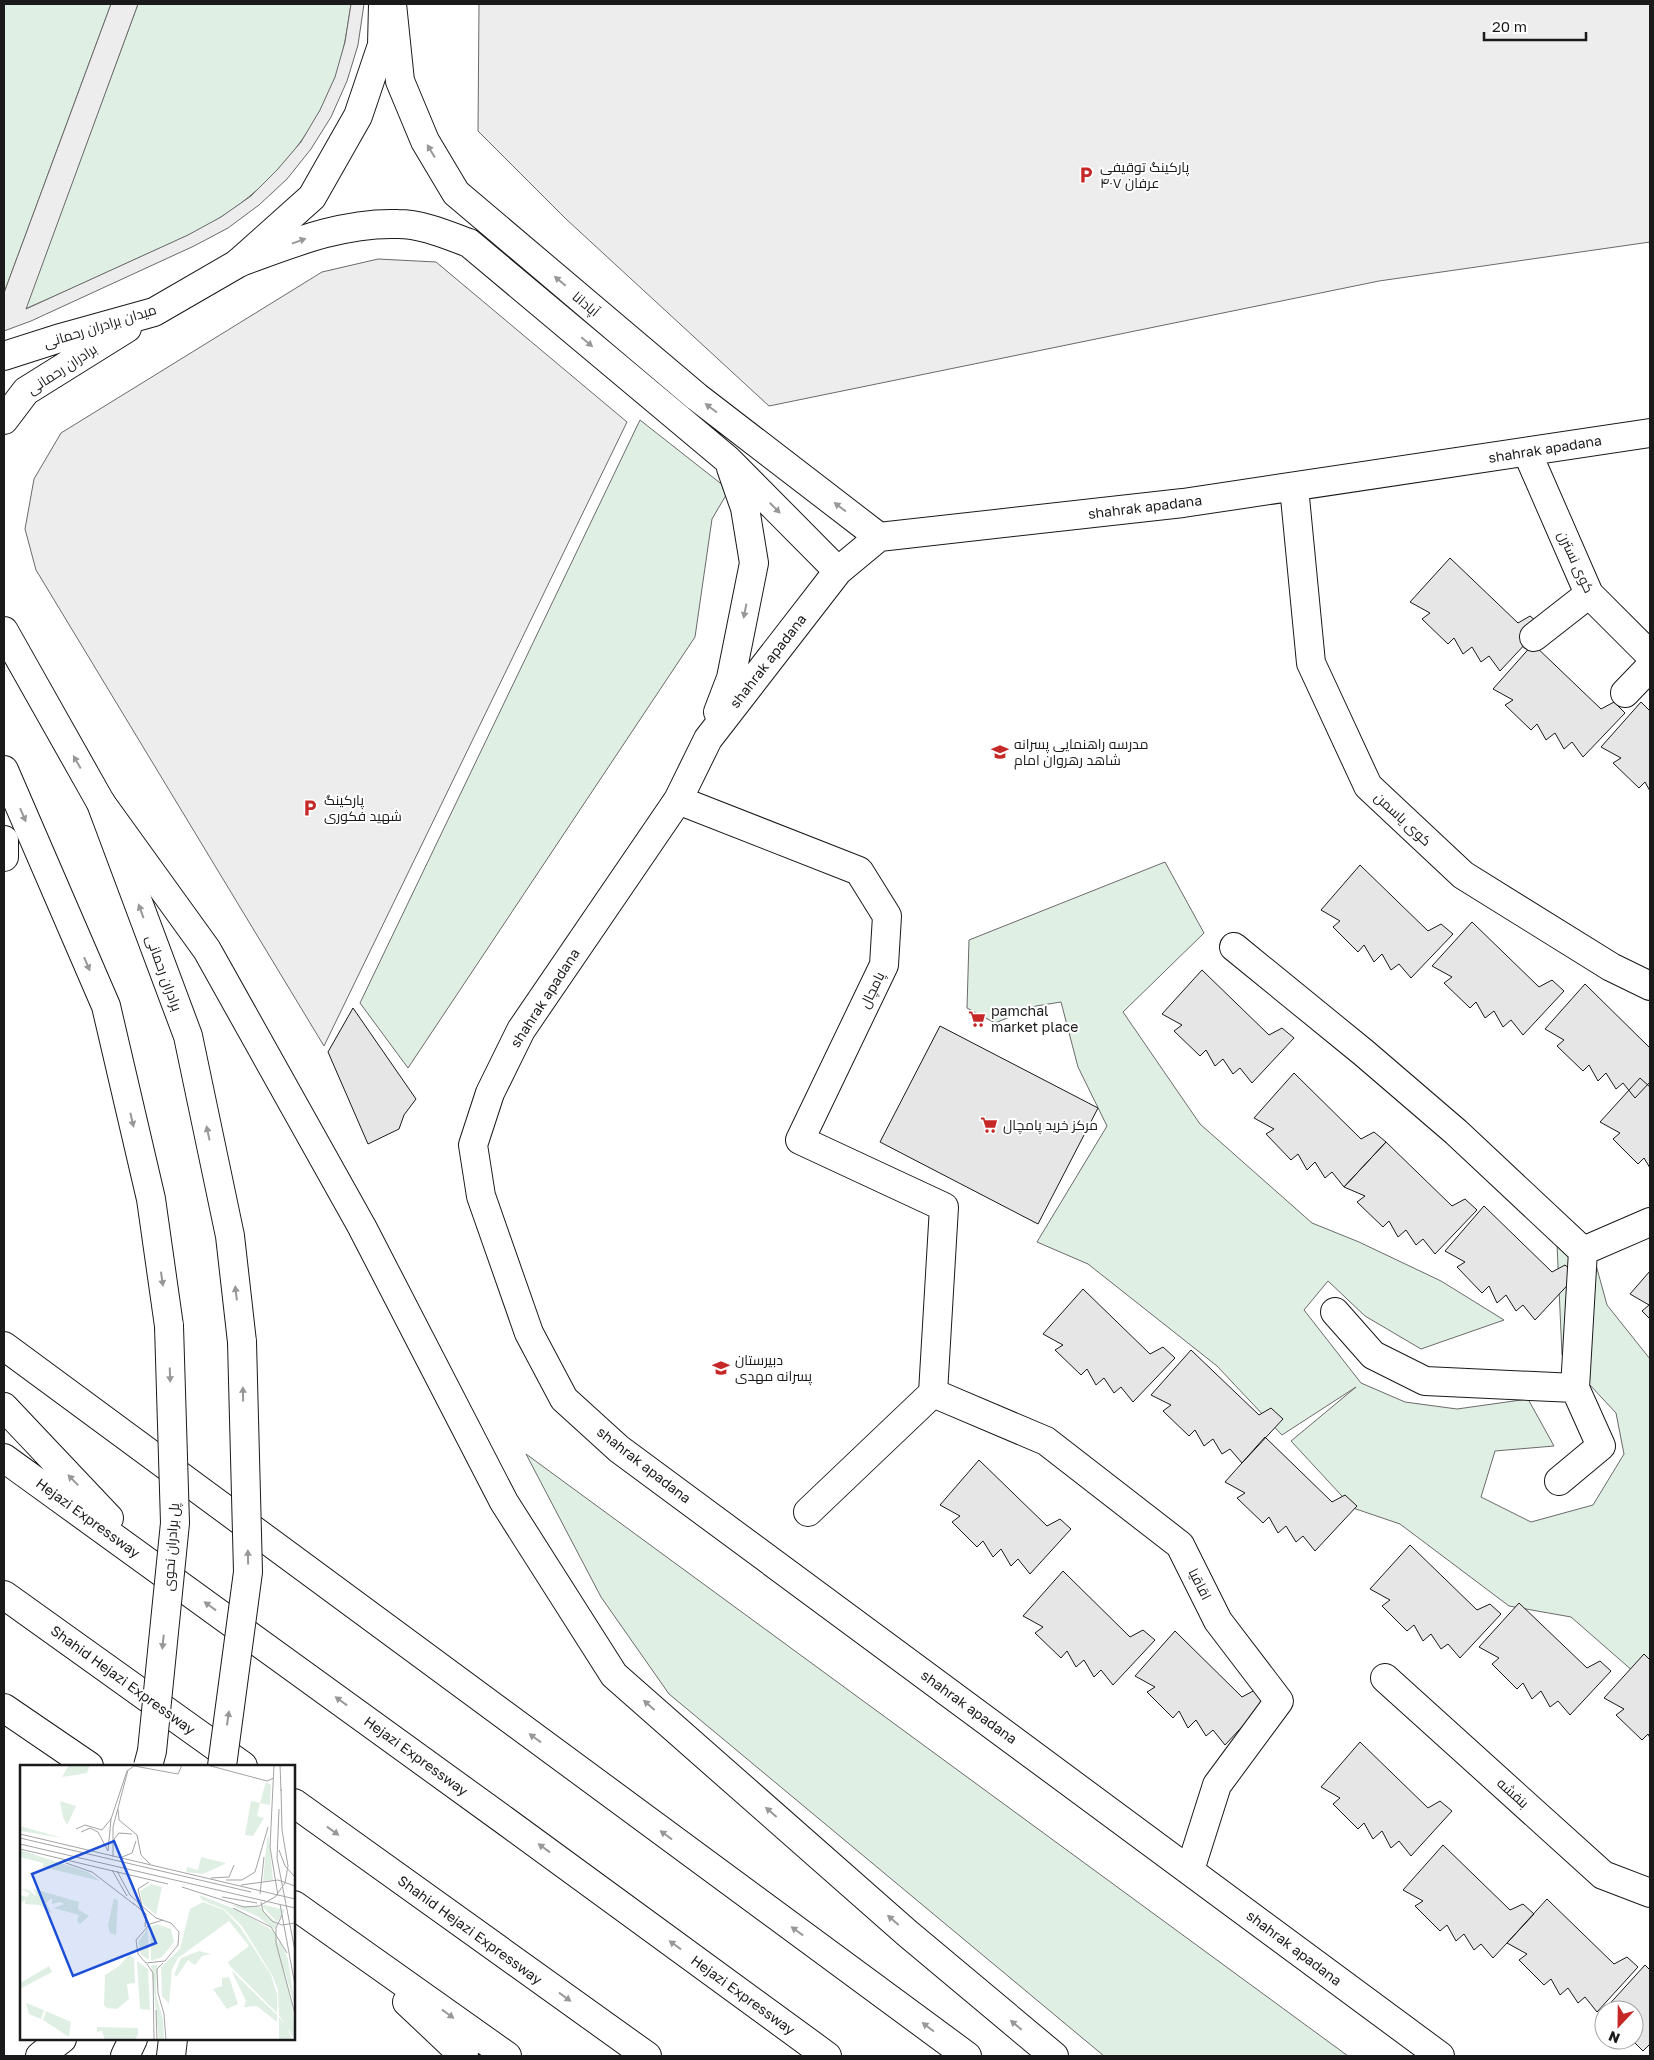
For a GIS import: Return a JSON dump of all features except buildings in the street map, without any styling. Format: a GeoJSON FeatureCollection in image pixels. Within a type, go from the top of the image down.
{"type":"FeatureCollection","features":[{"type":"Feature","properties":{"kind":"main road","name":"میدان برادران رحمانی"},"geometry":{"type":"LineString","coordinates":[[4,356],[154,312],[237,264],[312,197],[358,116],[382,45],[383,4]]}},
{"type":"Feature","properties":{"kind":"main road","name":"آپادانا"},"geometry":{"type":"LineString","coordinates":[[392,4],[400,81],[425,141],[456,193],[696,397],[879,537]]}},
{"type":"Feature","properties":{"kind":"main road","name":"آپادانا"},"geometry":{"type":"LineString","coordinates":[[237,264],[327,231],[364,225],[400,224],[442,233],[469,244],[728,460],[838,572]]}},
{"type":"Feature","properties":{"kind":"main road","name":"برادران رحمانی"},"geometry":{"type":"LineString","coordinates":[[4,420],[26,391],[154,312]]}},
{"type":"Feature","properties":{"kind":"main road","name":"shahrak apadana"},"geometry":{"type":"LineString","coordinates":[[1440,2056],[620,1449],[564,1399],[529,1333],[481,1196],[473,1145],[490,1093],[521,1030],[678,800],[708,739],[838,572],[879,537],[1183,503],[1650,433]]}},
{"type":"Feature","properties":{"kind":"main road","name":"کوی نسترن"},"geometry":{"type":"LineString","coordinates":[[1527,452],[1589,594],[1650,655]]}},
{"type":"Feature","properties":{"kind":"main road"},"geometry":{"type":"LineString","coordinates":[[708,739],[731,678],[754,563],[745,508],[728,460]]}},
{"type":"Feature","properties":{"kind":"main road","name":"کوی یاسمن"},"geometry":{"type":"LineString","coordinates":[[1294,487],[1311,663],[1368,786],[1463,876],[1611,967],[1650,986]]}},
{"type":"Feature","properties":{"kind":"main road"},"geometry":{"type":"LineString","coordinates":[[1534,636],[1589,594]]}},
{"type":"Feature","properties":{"kind":"main road","name":"برادران رحمانی"},"geometry":{"type":"LineString","coordinates":[[4,631],[101,803],[188,1036],[230,1236],[242,1342],[248,1572],[222,1765]]}},
{"type":"Feature","properties":{"kind":"main road"},"geometry":{"type":"LineString","coordinates":[[1625,694],[1650,667]]}},
{"type":"Feature","properties":{"kind":"main road","name":"پل برادران نحوی"},"geometry":{"type":"LineString","coordinates":[[4,770],[106,1006],[151,1199],[169,1326],[175,1523],[152,1752],[148,1765]]}},
{"type":"Feature","properties":{"kind":"main road","name":"پامچال"},"geometry":{"type":"LineString","coordinates":[[678,800],[859,871],[888,916],[884,965],[800,1140],[944,1207],[933,1393]]}},
{"type":"Feature","properties":{"kind":"main road"},"geometry":{"type":"LineString","coordinates":[[101,803],[207,950],[362,1227],[504,1502],[614,1675],[908,1933],[1054,2056]]}},
{"type":"Feature","properties":{"kind":"main road"},"geometry":{"type":"LineString","coordinates":[[4,840],[4,857]]}},
{"type":"Feature","properties":{"kind":"main road"},"geometry":{"type":"LineString","coordinates":[[1234,947],[1364,1053],[1456,1132],[1583,1251]]}},
{"type":"Feature","properties":{"kind":"main road"},"geometry":{"type":"LineString","coordinates":[[1583,1251],[1650,1222]]}},
{"type":"Feature","properties":{"kind":"main road"},"geometry":{"type":"LineString","coordinates":[[1559,1481],[1601,1446],[1575,1388],[1583,1251]]}},
{"type":"Feature","properties":{"kind":"main road"},"geometry":{"type":"LineString","coordinates":[[1335,1312],[1373,1355],[1425,1381],[1575,1388]]}},
{"type":"Feature","properties":{"kind":"main road"},"geometry":{"type":"LineString","coordinates":[[4,1346],[967,2056]]}},
{"type":"Feature","properties":{"kind":"main road"},"geometry":{"type":"LineString","coordinates":[[808,1512],[933,1393]]}},
{"type":"Feature","properties":{"kind":"main road","name":"اقاقیا"},"geometry":{"type":"LineString","coordinates":[[933,1393],[1046,1441],[1180,1545],[1218,1621],[1280,1701],[1217,1784],[1190,1870]]}},
{"type":"Feature","properties":{"kind":"main road"},"geometry":{"type":"LineString","coordinates":[[4,1407],[155,1566]]}},
{"type":"Feature","properties":{"kind":"main road","name":"Hejazi Expressway"},"geometry":{"type":"LineString","coordinates":[[4,1458],[827,2056]]}},
{"type":"Feature","properties":{"kind":"main road","name":"Shahid Hejazi Expressway"},"geometry":{"type":"LineString","coordinates":[[4,1595],[242,1765]]}},
{"type":"Feature","properties":{"kind":"main road","name":"بنفشه"},"geometry":{"type":"LineString","coordinates":[[1385,1678],[1603,1875],[1650,1893]]}},
{"type":"Feature","properties":{"kind":"main road"},"geometry":{"type":"LineString","coordinates":[[4,1708],[88,1765]]}},
{"type":"Feature","properties":{"kind":"main road"},"geometry":{"type":"LineString","coordinates":[[4,1730],[50,1740]]}},
{"type":"Feature","properties":{"kind":"main road","name":"Shahid Hejazi Expressway"},"geometry":{"type":"LineString","coordinates":[[295,1804],[647,2056]]}},
{"type":"Feature","properties":{"kind":"main road"},"geometry":{"type":"LineString","coordinates":[[295,1906],[506,2056]]}},
{"type":"Feature","properties":{"kind":"main road"},"geometry":{"type":"LineString","coordinates":[[331,1930],[464,2056]]}},
{"type":"Feature","properties":{"kind":"main road"},"geometry":{"type":"LineString","coordinates":[[40,2056],[61,2040]]}},
{"type":"Feature","properties":{"kind":"main road"},"geometry":{"type":"LineString","coordinates":[[58,2056],[66,2040]]}},
{"type":"Feature","properties":{"kind":"main road"},"geometry":{"type":"LineString","coordinates":[[125,2056],[133,2040]]}},
{"type":"Feature","properties":{"kind":"main road"},"geometry":{"type":"LineString","coordinates":[[171,2056],[172,2040]]}},
{"type":"Feature","properties":{"kind":"green space"},"geometry":{"type":"Polygon","coordinates":[[[4,4],[111,4],[4,293],[4,4]]]}},
{"type":"Feature","properties":{"kind":"green space"},"geometry":{"type":"Polygon","coordinates":[[[138,4],[351,4],[341,60],[326,99],[303,138],[274,174],[258,189],[240,204],[201,229],[25,309],[138,4]]]}},
{"type":"Feature","properties":{"kind":"green space"},"geometry":{"type":"Polygon","coordinates":[[[640,420],[729,490],[712,519],[695,637],[408,1068],[360,1003],[640,420]]]}},
{"type":"Feature","properties":{"kind":"green space"},"geometry":{"type":"Polygon","coordinates":[[[1165,862],[1204,933],[1123,1012],[1200,1124],[1312,1223],[1359,1242],[1441,1281],[1504,1320],[1421,1349],[1365,1316],[1328,1281],[1304,1310],[1361,1383],[1405,1402],[1457,1409],[1528,1399],[1554,1446],[1495,1451],[1481,1497],[1531,1522],[1593,1505],[1624,1454],[1616,1413],[1562,1355],[1557,1244],[1590,1243],[1607,1305],[1650,1359],[1650,1686],[1571,1617],[1509,1606],[1400,1524],[1353,1508],[1291,1441],[1356,1387],[1282,1435],[1217,1366],[1088,1264],[1037,1242],[1107,1126],[1078,1067],[1061,1002],[1036,1006],[995,1023],[967,1008],[969,940],[1165,862]]]}},
{"type":"Feature","properties":{"kind":"green space"},"geometry":{"type":"Polygon","coordinates":[[[526,1454],[1348,2056],[1104,2056],[669,1694],[601,1597],[526,1454]]]}},
{"type":"Feature","properties":{"kind":"shaded area"},"geometry":{"type":"Polygon","coordinates":[[[111,4],[138,4],[26,309],[188,235],[221,217],[251,196],[301,142],[320,110],[335,77],[345,42],[351,4],[364,4],[358,45],[347,81],[331,117],[311,149],[287,179],[259,205],[228,228],[194,246],[31,321],[4,331],[4,293],[111,4]]]}},
{"type":"Feature","properties":{"kind":"shaded area","name":"پارکینگ توقیفی عرفان ۴۰۷"},"geometry":{"type":"Polygon","coordinates":[[[479,4],[1650,4],[1650,242],[1379,281],[769,406],[566,219],[478,131],[479,4]]]}},
{"type":"Feature","properties":{"kind":"shaded area","name":"پارکینگ شهید فکوری"},"geometry":{"type":"Polygon","coordinates":[[[378,259],[436,262],[627,422],[324,1046],[36,570],[25,529],[34,479],[61,433],[322,272],[378,259]]]}},
{"type":"Feature","properties":{"kind":"place","name":"پارکینگ توقیفی عرفان ۴۰۷"},"geometry":{"type":"Point","coordinates":[1086,175]}},
{"type":"Feature","properties":{"kind":"place","name":"مدرسه راهنمایی پسرانه شاهد رهروان امام"},"geometry":{"type":"Point","coordinates":[1000,752]}},
{"type":"Feature","properties":{"kind":"place","name":"پارکینگ شهید فکوری"},"geometry":{"type":"Point","coordinates":[310,808]}},
{"type":"Feature","properties":{"kind":"place","name":"pamchal market place"},"geometry":{"type":"Point","coordinates":[977,1019]}},
{"type":"Feature","properties":{"kind":"place","name":"مرکز خرید پامچال"},"geometry":{"type":"Point","coordinates":[989,1125]}},
{"type":"Feature","properties":{"kind":"place","name":"دبیرستان پسرانه مهدی"},"geometry":{"type":"Point","coordinates":[721,1368]}}]}
